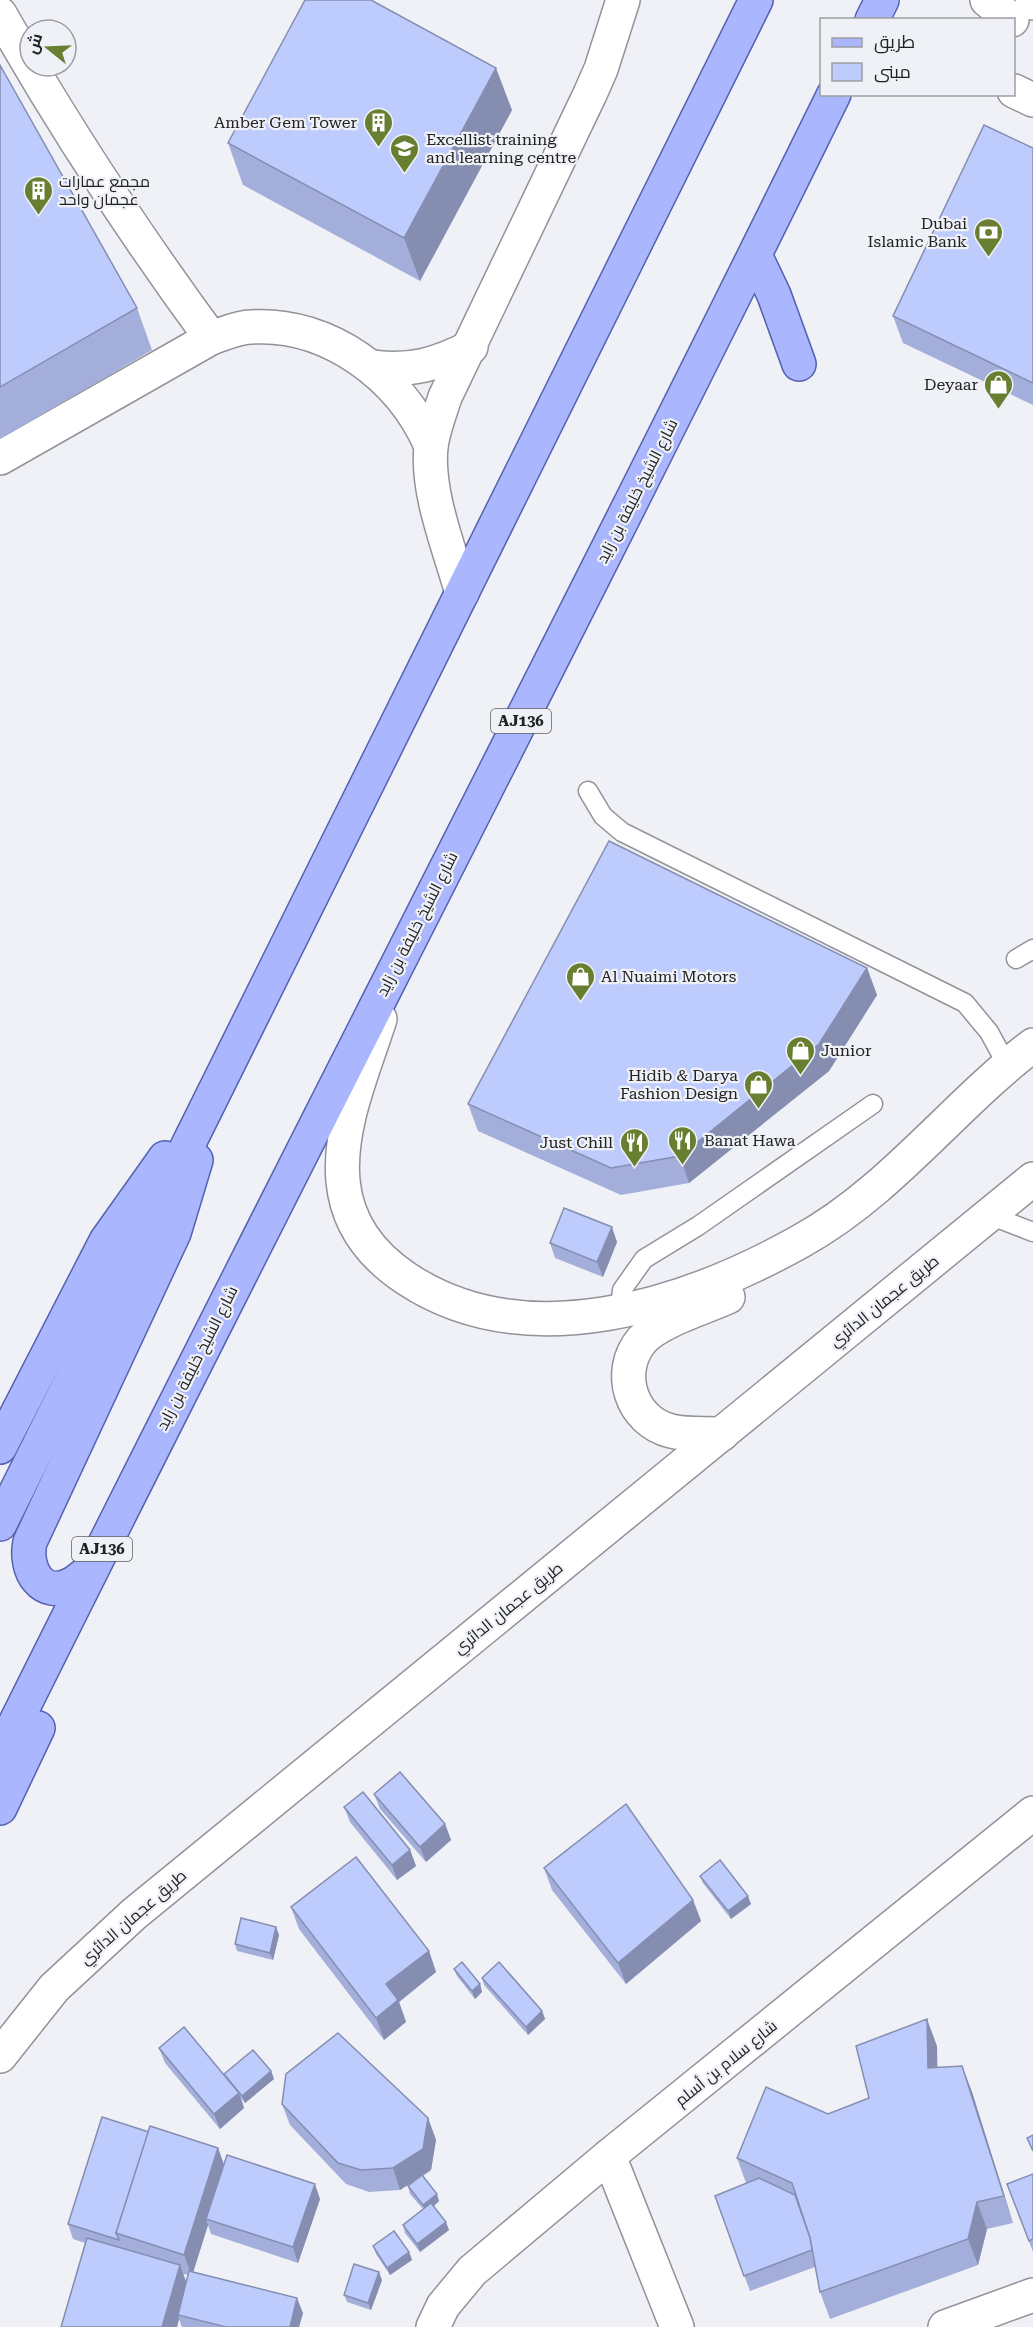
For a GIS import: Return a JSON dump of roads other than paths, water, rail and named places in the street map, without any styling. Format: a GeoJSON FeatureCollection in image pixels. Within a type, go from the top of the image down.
{"type":"FeatureCollection","features":[{"type":"Feature","properties":{"kind":"main road"},"geometry":{"type":"LineString","coordinates":[[462,593],[432,479],[431,446],[445,397],[471,347],[594,86],[623,0]]}},
{"type":"Feature","properties":{"kind":"main road"},"geometry":{"type":"LineString","coordinates":[[0,1524],[756,0]]}},
{"type":"Feature","properties":{"kind":"main road"},"geometry":{"type":"LineString","coordinates":[[873,18],[882,0]]}},
{"type":"Feature","properties":{"kind":"main road"},"geometry":{"type":"LineString","coordinates":[[987,0],[1010,18]]}},
{"type":"Feature","properties":{"kind":"main road"},"geometry":{"type":"LineString","coordinates":[[0,14],[93,169],[150,255],[211,338]]}},
{"type":"Feature","properties":{"kind":"main road"},"geometry":{"type":"LineString","coordinates":[[1015,21],[1033,32]]}},
{"type":"Feature","properties":{"kind":"main road"},"geometry":{"type":"LineString","coordinates":[[1015,92],[1033,100]]}},
{"type":"Feature","properties":{"kind":"main road","name":"شارع الشيخ خليفة بن زايد"},"geometry":{"type":"LineString","coordinates":[[0,1754],[833,96]]}},
{"type":"Feature","properties":{"kind":"main road"},"geometry":{"type":"LineString","coordinates":[[755,255],[774,295],[798,364]]}},
{"type":"Feature","properties":{"kind":"main road"},"geometry":{"type":"LineString","coordinates":[[0,458],[211,338],[248,327],[286,327],[323,340],[374,367],[398,370],[422,368],[471,347]]}},
{"type":"Feature","properties":{"kind":"main road"},"geometry":{"type":"LineString","coordinates":[[374,367],[420,420],[431,446]]}},
{"type":"Feature","properties":{"kind":"main road"},"geometry":{"type":"LineString","coordinates":[[400,957],[356,1096],[343,1155],[346,1200],[365,1241],[381,1260],[414,1284],[445,1299],[513,1317],[553,1318],[620,1312],[717,1282],[802,1241],[838,1218],[872,1191],[1007,1065],[1033,1046]]}},
{"type":"Feature","properties":{"kind":"main road"},"geometry":{"type":"LineString","coordinates":[[0,1447],[106,1241],[160,1164],[202,1117]]}},
{"type":"Feature","properties":{"kind":"main road"},"geometry":{"type":"LineString","coordinates":[[92,1569],[71,1584],[58,1588],[47,1585],[36,1578],[29,1567],[30,1542],[174,1233],[194,1166],[202,1117]]}},
{"type":"Feature","properties":{"kind":"main road","name":"طريق عجمان الدائري"},"geometry":{"type":"LineString","coordinates":[[0,2056],[54,1988],[125,1921],[1033,1179]]}},
{"type":"Feature","properties":{"kind":"main road"},"geometry":{"type":"LineString","coordinates":[[722,1434],[672,1431],[644,1416],[634,1402],[629,1387],[628,1370],[642,1340],[655,1330],[781,1274],[807,1257],[853,1216],[872,1191]]}},
{"type":"Feature","properties":{"kind":"main road"},"geometry":{"type":"LineString","coordinates":[[0,1808],[151,1489],[204,1345]]}},
{"type":"Feature","properties":{"kind":"main road","name":"شارع سلام بن أسلم"},"geometry":{"type":"LineString","coordinates":[[433,2327],[450,2296],[472,2271],[609,2156],[1033,1813]]}},
{"type":"Feature","properties":{"kind":"main road"},"geometry":{"type":"LineString","coordinates":[[609,2156],[677,2327]]}},
{"type":"Feature","properties":{"kind":"main road"},"geometry":{"type":"LineString","coordinates":[[945,2327],[1033,2295]]}},
{"type":"Feature","properties":{"kind":"lane"},"geometry":{"type":"LineString","coordinates":[[588,791],[603,816],[622,832],[965,1003],[989,1032],[1007,1065]]}},
{"type":"Feature","properties":{"kind":"lane"},"geometry":{"type":"LineString","coordinates":[[1016,959],[1033,949]]}},
{"type":"Feature","properties":{"kind":"lane"},"geometry":{"type":"LineString","coordinates":[[620,1312],[622,1290],[644,1259],[698,1226],[873,1104]]}},
{"type":"Feature","properties":{"kind":"lane"},"geometry":{"type":"LineString","coordinates":[[989,1215],[1033,1232]]}},
{"type":"Feature","properties":{"kind":"place","name":"Amber Gem Tower"},"geometry":{"type":"Point","coordinates":[378,148]}},
{"type":"Feature","properties":{"kind":"place","name":"Excellist training and learning centre"},"geometry":{"type":"Point","coordinates":[405,174]}},
{"type":"Feature","properties":{"kind":"place","name":"مجمع عمارات عجمان واحد"},"geometry":{"type":"Point","coordinates":[38,216]}},
{"type":"Feature","properties":{"kind":"place","name":"Dubai Islamic Bank"},"geometry":{"type":"Point","coordinates":[988,258]}},
{"type":"Feature","properties":{"kind":"place","name":"Deyaar"},"geometry":{"type":"Point","coordinates":[999,410]}},
{"type":"Feature","properties":{"kind":"place","name":"Al Nuaimi Motors"},"geometry":{"type":"Point","coordinates":[580,1002]}},
{"type":"Feature","properties":{"kind":"place","name":"Junior"},"geometry":{"type":"Point","coordinates":[800,1076]}},
{"type":"Feature","properties":{"kind":"place","name":"Hidib & Darya Fashion Design"},"geometry":{"type":"Point","coordinates":[759,1110]}},
{"type":"Feature","properties":{"kind":"place","name":"Banat Hawa"},"geometry":{"type":"Point","coordinates":[683,1166]}},
{"type":"Feature","properties":{"kind":"place","name":"Just Chill"},"geometry":{"type":"Point","coordinates":[634,1168]}}]}
